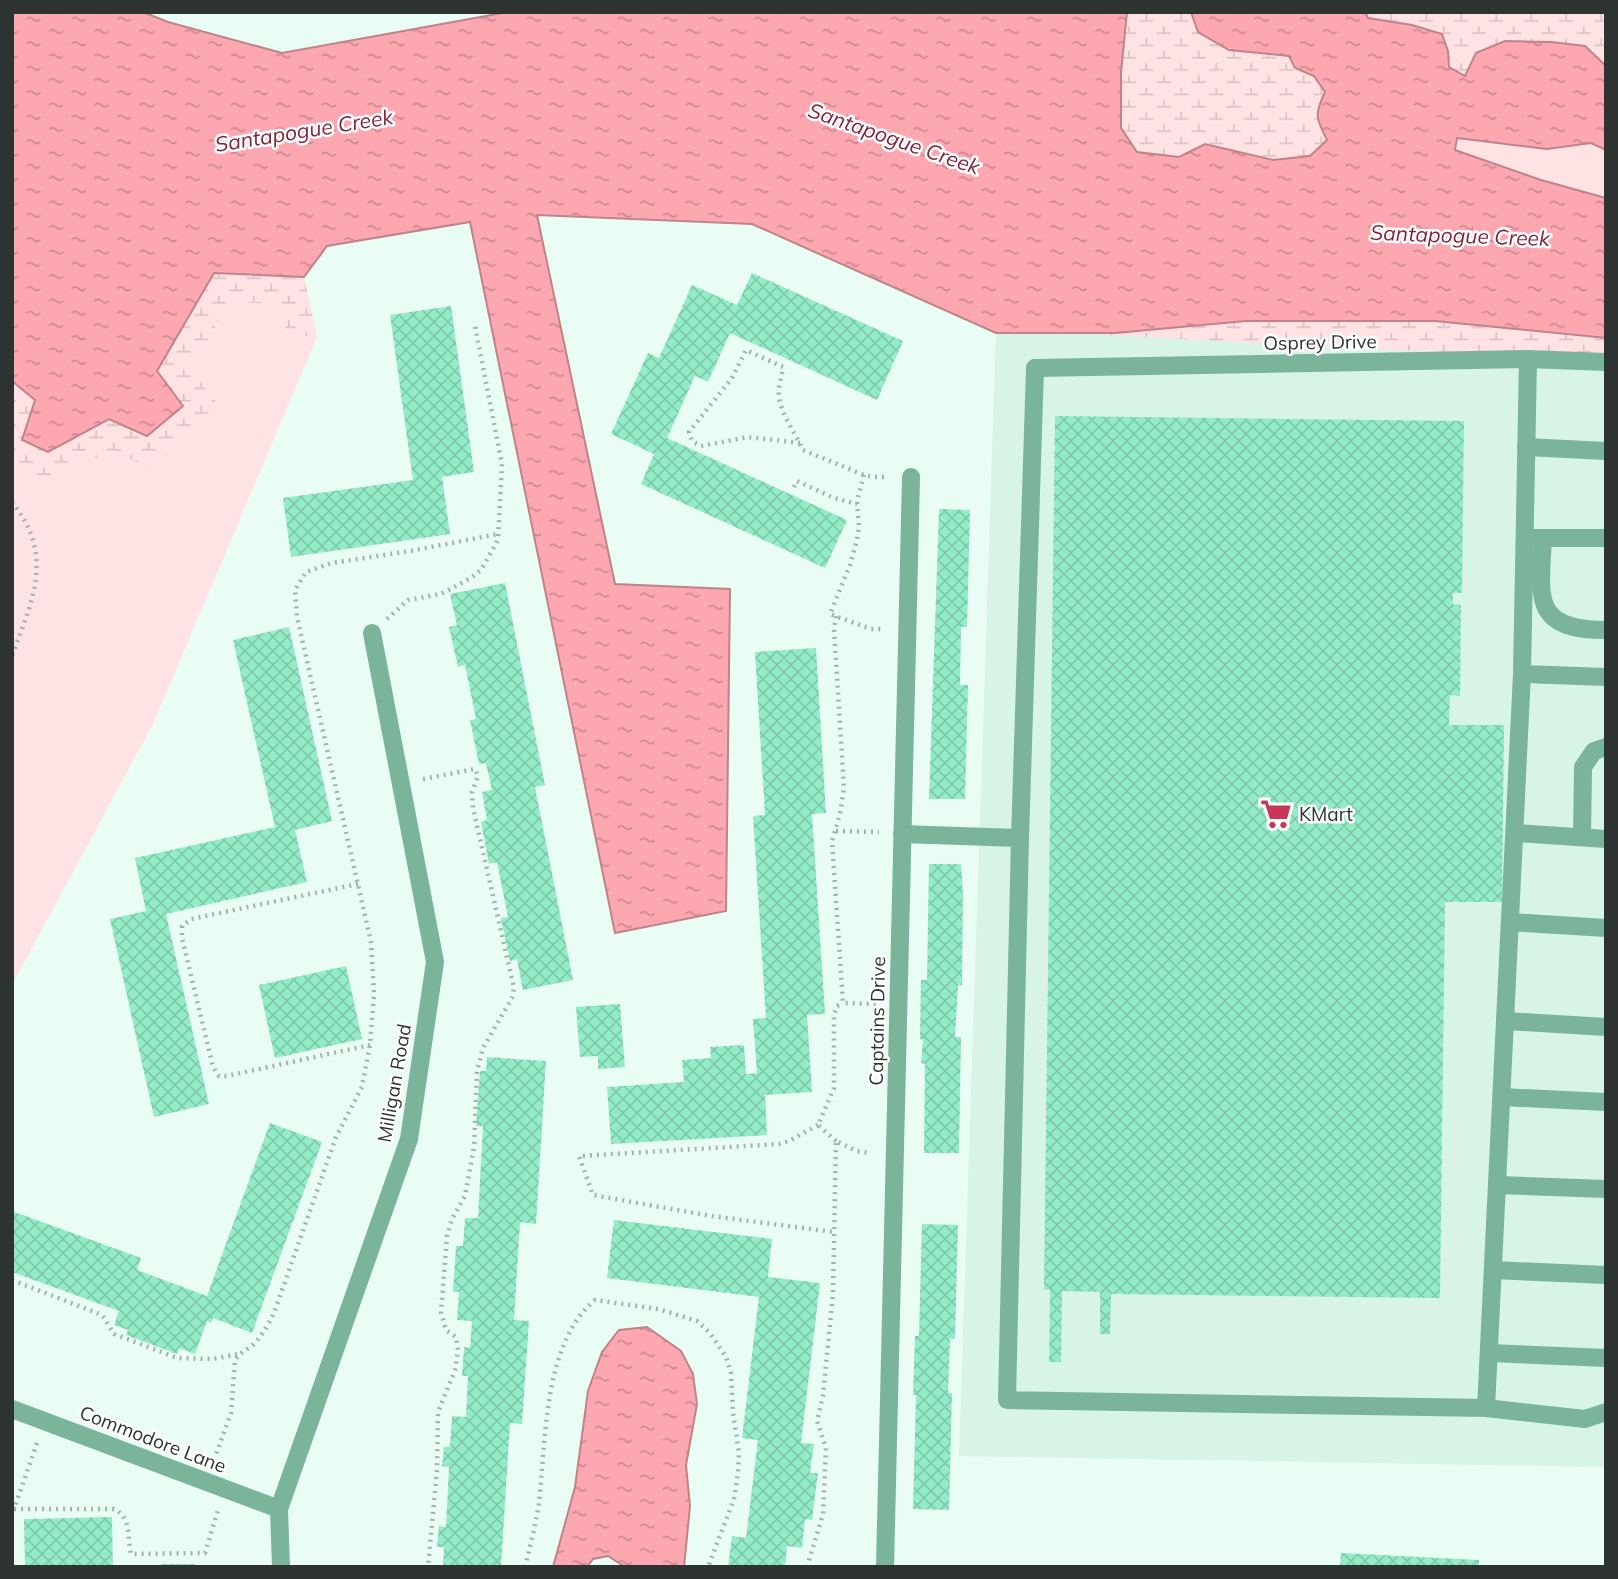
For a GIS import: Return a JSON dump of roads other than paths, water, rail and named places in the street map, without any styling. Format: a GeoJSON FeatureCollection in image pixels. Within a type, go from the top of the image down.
{"type":"FeatureCollection","features":[{"type":"Feature","properties":{"kind":"street","name":"Osprey Drive"},"geometry":{"type":"LineString","coordinates":[[1020,838],[1035,368],[1528,359],[1606,362]]}},
{"type":"Feature","properties":{"kind":"street"},"geometry":{"type":"LineString","coordinates":[[1528,359],[1526,447],[1540,597],[1549,614],[1560,624],[1587,630],[1606,629]]}},
{"type":"Feature","properties":{"kind":"street"},"geometry":{"type":"LineString","coordinates":[[1526,447],[1606,451]]}},
{"type":"Feature","properties":{"kind":"street","name":"Captains Drive"},"geometry":{"type":"LineString","coordinates":[[885,1567],[898,1004],[896,833],[907,628],[911,477]]}},
{"type":"Feature","properties":{"kind":"street"},"geometry":{"type":"LineString","coordinates":[[1534,538],[1606,538]]}},
{"type":"Feature","properties":{"kind":"street"},"geometry":{"type":"LineString","coordinates":[[1486,1408],[1522,674],[1534,538]]}},
{"type":"Feature","properties":{"kind":"street","name":"Milligan Road"},"geometry":{"type":"LineString","coordinates":[[281,1567],[279,1509],[409,1139],[435,962],[372,633]]}},
{"type":"Feature","properties":{"kind":"street"},"geometry":{"type":"LineString","coordinates":[[1522,674],[1606,677]]}},
{"type":"Feature","properties":{"kind":"street"},"geometry":{"type":"LineString","coordinates":[[1582,838],[1583,767],[1594,751],[1606,747]]}},
{"type":"Feature","properties":{"kind":"street"},"geometry":{"type":"LineString","coordinates":[[896,833],[1020,838],[1007,1400],[1486,1408],[1585,1419],[1606,1412]]}},
{"type":"Feature","properties":{"kind":"street"},"geometry":{"type":"LineString","coordinates":[[1515,833],[1606,839]]}},
{"type":"Feature","properties":{"kind":"street"},"geometry":{"type":"LineString","coordinates":[[1510,922],[1606,928]]}},
{"type":"Feature","properties":{"kind":"street"},"geometry":{"type":"LineString","coordinates":[[1506,1021],[1606,1027]]}},
{"type":"Feature","properties":{"kind":"street"},"geometry":{"type":"LineString","coordinates":[[1502,1097],[1606,1102]]}},
{"type":"Feature","properties":{"kind":"street"},"geometry":{"type":"LineString","coordinates":[[1498,1185],[1606,1189]]}},
{"type":"Feature","properties":{"kind":"street"},"geometry":{"type":"LineString","coordinates":[[1493,1270],[1606,1275]]}},
{"type":"Feature","properties":{"kind":"street"},"geometry":{"type":"LineString","coordinates":[[1489,1353],[1606,1358]]}},
{"type":"Feature","properties":{"kind":"street","name":"Commodore Lane"},"geometry":{"type":"LineString","coordinates":[[12,1409],[279,1509]]}},
{"type":"Feature","properties":{"kind":"water","name":"Santapogue Creek"},"geometry":{"type":"Polygon","coordinates":[[[12,12],[143,12],[168,22],[282,53],[508,12],[1127,12],[1121,72],[1121,128],[1137,152],[1179,157],[1205,144],[1273,160],[1310,156],[1327,140],[1318,116],[1325,92],[1314,76],[1295,68],[1289,56],[1229,50],[1198,32],[1191,12],[1365,12],[1368,18],[1412,25],[1442,34],[1448,51],[1449,67],[1465,76],[1476,53],[1505,41],[1585,46],[1606,66],[1606,150],[1591,143],[1547,149],[1457,138],[1455,150],[1541,180],[1606,198],[1606,338],[1435,321],[1246,321],[1115,333],[996,333],[752,224],[537,215],[615,584],[730,589],[726,911],[615,933],[470,222],[327,246],[304,277],[214,273],[157,371],[183,406],[147,436],[109,419],[48,452],[22,440],[35,400],[12,381],[12,12]]]}},
{"type":"Feature","properties":{"kind":"water"},"geometry":{"type":"Polygon","coordinates":[[[647,1327],[681,1351],[693,1374],[697,1404],[686,1465],[690,1506],[684,1567],[625,1567],[608,1556],[593,1559],[587,1567],[553,1567],[575,1487],[588,1391],[602,1352],[619,1330],[647,1327]]]}},
{"type":"Feature","properties":{"kind":"place","name":"KMart"},"geometry":{"type":"Point","coordinates":[1276,814]}}]}
